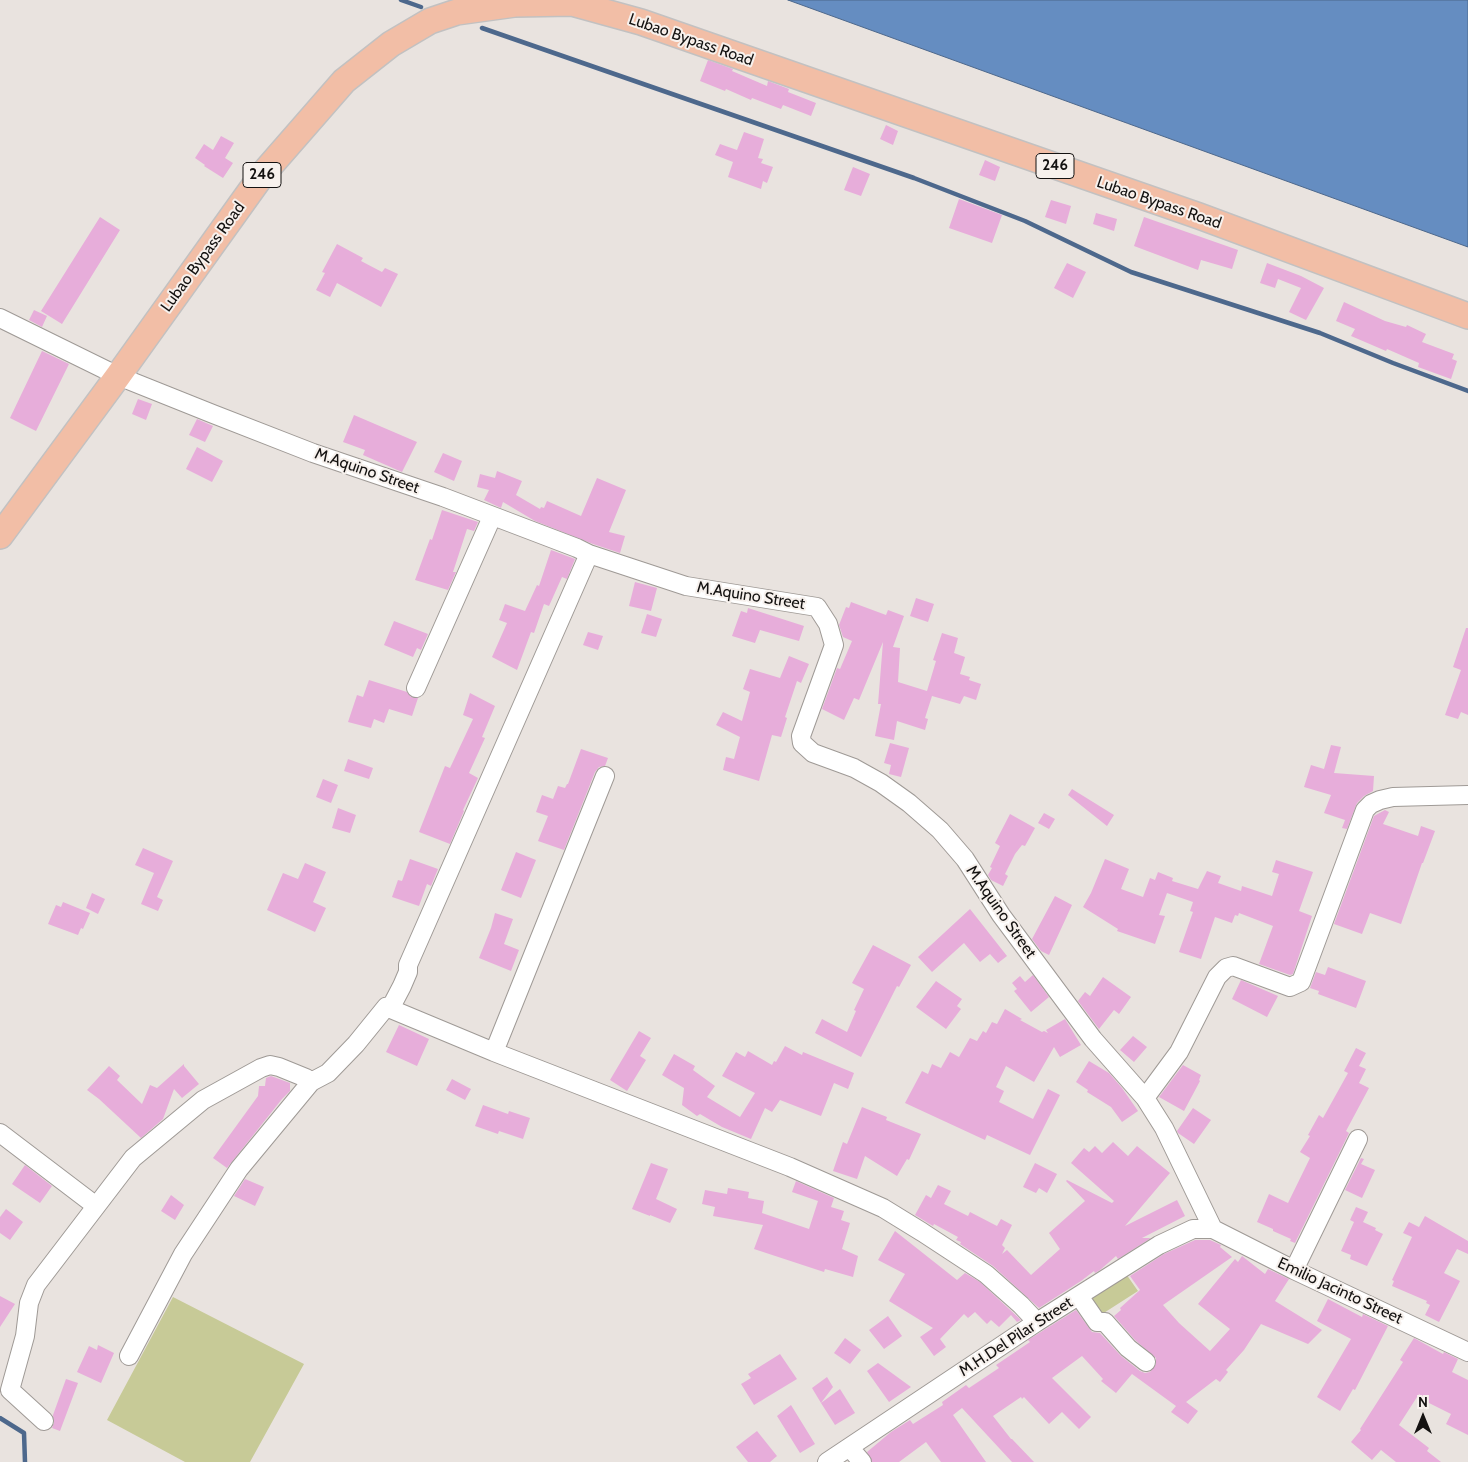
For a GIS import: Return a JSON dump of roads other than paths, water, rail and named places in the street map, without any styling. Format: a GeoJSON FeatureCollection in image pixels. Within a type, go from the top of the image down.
{"type":"FeatureCollection","features":[{"type":"Feature","properties":{"kind":"highway","name":"Lubao Bypass Road"},"geometry":{"type":"LineString","coordinates":[[0,536],[118,376],[262,175],[344,81],[392,44],[430,21],[457,12],[515,4],[570,1],[641,22],[1190,213],[1468,316]]}},
{"type":"Feature","properties":{"kind":"street","name":"M.Aquino Street"},"geometry":{"type":"LineString","coordinates":[[0,318],[118,376],[313,453],[443,497],[589,554],[686,586],[817,606],[828,624],[834,645],[801,736],[802,743],[813,753],[854,768],[881,783],[909,803],[940,830],[964,859],[1001,915],[1093,1039],[1145,1098],[1164,1128],[1213,1229]]}},
{"type":"Feature","properties":{"kind":"street"},"geometry":{"type":"LineString","coordinates":[[416,688],[492,517]]}},
{"type":"Feature","properties":{"kind":"street"},"geometry":{"type":"LineString","coordinates":[[386,1007],[392,1007],[402,986],[408,972],[408,965],[589,554]]}},
{"type":"Feature","properties":{"kind":"street"},"geometry":{"type":"LineString","coordinates":[[494,1052],[605,776]]}},
{"type":"Feature","properties":{"kind":"street"},"geometry":{"type":"LineString","coordinates":[[1145,1098],[1178,1052],[1217,977],[1226,968],[1234,966],[1290,987],[1301,982],[1365,810],[1371,804],[1393,797],[1467,793]]}},
{"type":"Feature","properties":{"kind":"street"},"geometry":{"type":"LineString","coordinates":[[386,1007],[494,1052],[790,1167],[883,1208],[986,1274],[1037,1322]]}},
{"type":"Feature","properties":{"kind":"street"},"geometry":{"type":"LineString","coordinates":[[128,1356],[184,1254],[239,1169],[311,1082],[328,1073],[356,1044],[386,1007]]}},
{"type":"Feature","properties":{"kind":"street"},"geometry":{"type":"LineString","coordinates":[[44,1421],[10,1390],[25,1336],[29,1304],[36,1285],[133,1158],[203,1100],[255,1071],[270,1065],[306,1078],[311,1082]]}},
{"type":"Feature","properties":{"kind":"street"},"geometry":{"type":"LineString","coordinates":[[0,1133],[96,1206]]}},
{"type":"Feature","properties":{"kind":"street"},"geometry":{"type":"LineString","coordinates":[[1294,1270],[1358,1139]]}},
{"type":"Feature","properties":{"kind":"street","name":"M.H.Del Pilar Street"},"geometry":{"type":"LineString","coordinates":[[827,1462],[1037,1322],[1159,1245],[1193,1229],[1213,1229]]}},
{"type":"Feature","properties":{"kind":"street","name":"Emilio Jacinto Street"},"geometry":{"type":"LineString","coordinates":[[1213,1229],[1294,1270],[1468,1352]]}},
{"type":"Feature","properties":{"kind":"street"},"geometry":{"type":"LineString","coordinates":[[1079,1296],[1097,1322],[1105,1322],[1128,1348],[1146,1362]]}},
{"type":"Feature","properties":{"kind":"street"},"geometry":{"type":"LineString","coordinates":[[850,1448],[862,1462]]}},
{"type":"Feature","properties":{"kind":"water"},"geometry":{"type":"Polygon","coordinates":[[[788,0],[1468,0],[1468,247],[788,0]]]}},
{"type":"Feature","properties":{"kind":"waterway"},"geometry":{"type":"LineString","coordinates":[[401,0],[421,7]]}},
{"type":"Feature","properties":{"kind":"waterway"},"geometry":{"type":"LineString","coordinates":[[482,28],[914,178],[1025,221],[1131,272],[1320,333],[1468,391]]}},
{"type":"Feature","properties":{"kind":"waterway"},"geometry":{"type":"LineString","coordinates":[[0,1418],[24,1433],[25,1462]]}}]}
